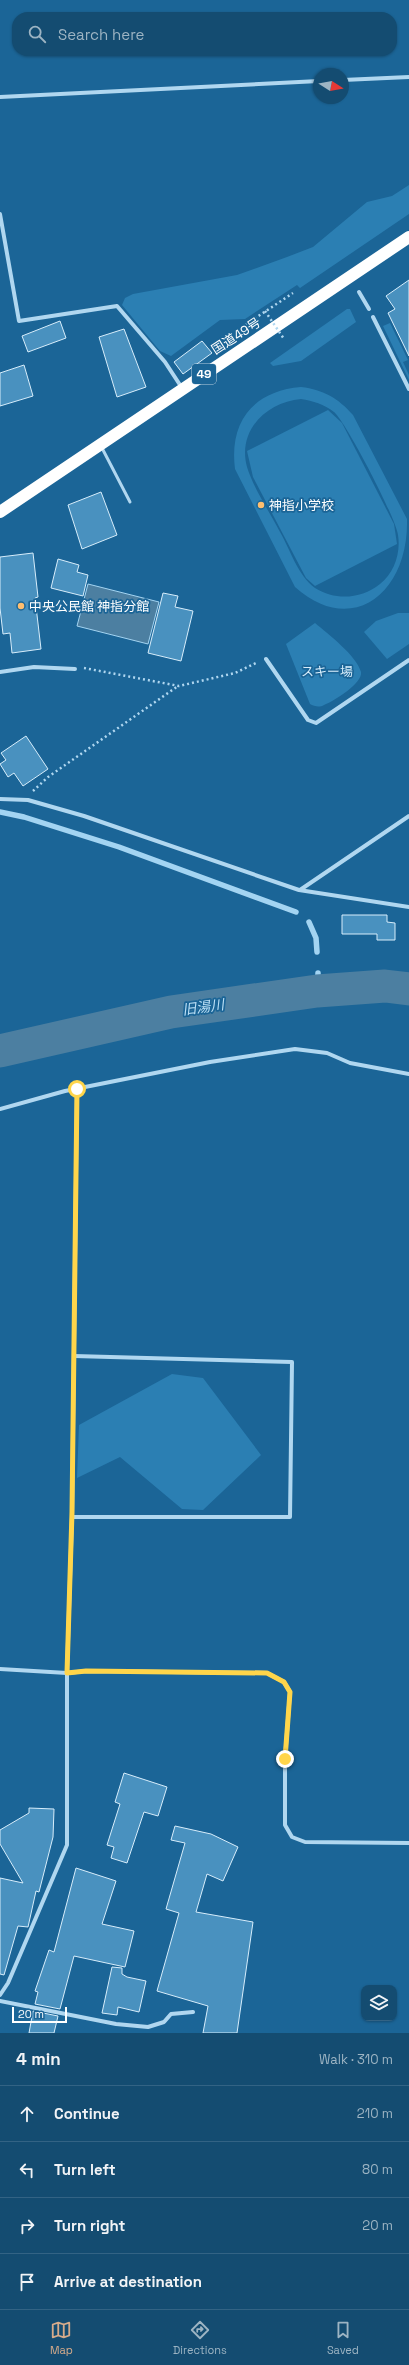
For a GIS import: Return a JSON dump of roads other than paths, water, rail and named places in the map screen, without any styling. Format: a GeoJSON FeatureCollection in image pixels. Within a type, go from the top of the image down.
{"type":"FeatureCollection","features":[{"type":"Feature","properties":{"kind":"highway","name":"国道49号"},"geometry":{"type":"LineString","coordinates":[[0,512],[409,237]]}},
{"type":"Feature","properties":{"kind":"street"},"geometry":{"type":"LineString","coordinates":[[349,80],[409,77]]}},
{"type":"Feature","properties":{"kind":"street"},"geometry":{"type":"LineString","coordinates":[[0,97],[313,81]]}},
{"type":"Feature","properties":{"kind":"street"},"geometry":{"type":"LineString","coordinates":[[0,214],[20,321],[117,306],[164,362],[183,388]]}},
{"type":"Feature","properties":{"kind":"street"},"geometry":{"type":"LineString","coordinates":[[359,292],[369,309]]}},
{"type":"Feature","properties":{"kind":"street"},"geometry":{"type":"LineString","coordinates":[[373,317],[409,389]]}},
{"type":"Feature","properties":{"kind":"street"},"geometry":{"type":"LineString","coordinates":[[266,659],[308,720],[316,722],[409,660]]}},
{"type":"Feature","properties":{"kind":"street"},"geometry":{"type":"LineString","coordinates":[[0,672],[34,667],[76,669]]}},
{"type":"Feature","properties":{"kind":"street"},"geometry":{"type":"LineString","coordinates":[[0,799],[28,800],[84,816],[300,890],[409,907]]}},
{"type":"Feature","properties":{"kind":"street"},"geometry":{"type":"LineString","coordinates":[[300,890],[409,816]]}},
{"type":"Feature","properties":{"kind":"street"},"geometry":{"type":"LineString","coordinates":[[0,1109],[77,1089],[210,1062],[295,1049],[327,1053],[350,1063],[409,1074]]}},
{"type":"Feature","properties":{"kind":"street"},"geometry":{"type":"LineString","coordinates":[[0,1995],[8,1983],[67,1845],[67,1673],[72,1517],[77,1089]]}},
{"type":"Feature","properties":{"kind":"street"},"geometry":{"type":"LineString","coordinates":[[72,1517],[290,1517],[292,1362],[74,1356]]}},
{"type":"Feature","properties":{"kind":"street"},"geometry":{"type":"LineString","coordinates":[[0,1669],[67,1673],[86,1671],[267,1673],[284,1682],[290,1692],[284,1803],[285,1825],[292,1838],[305,1842],[409,1843]]}},
{"type":"Feature","properties":{"kind":"street"},"geometry":{"type":"LineString","coordinates":[[0,2001],[116,2024],[148,2027],[164,2022],[171,2014],[193,2012]]}},
{"type":"Feature","properties":{"kind":"lane"},"geometry":{"type":"LineString","coordinates":[[100,444],[130,502]]}},
{"type":"Feature","properties":{"kind":"waterway"},"geometry":{"type":"LineString","coordinates":[[0,812],[24,817],[119,847],[296,912]]}},
{"type":"Feature","properties":{"kind":"waterway"},"geometry":{"type":"LineString","coordinates":[[309,922],[316,938],[317,952]]}},
{"type":"Feature","properties":{"kind":"waterway"},"geometry":{"type":"LineString","coordinates":[[318,973],[318,991]]}},
{"type":"Feature","properties":{"kind":"waterway","name":"旧湯川"},"geometry":{"type":"LineString","coordinates":[[0,1051],[171,1012],[317,991],[385,986],[409,989]]}},
{"type":"Feature","properties":{"kind":"place","name":"神指小学校"},"geometry":{"type":"Point","coordinates":[261,505]}},
{"type":"Feature","properties":{"kind":"place","name":"中央公民館 神指分館"},"geometry":{"type":"Point","coordinates":[21,606]}},
{"type":"Feature","properties":{"kind":"park label","name":"スキー場"},"geometry":{"type":"Point","coordinates":[327,671]}}]}
